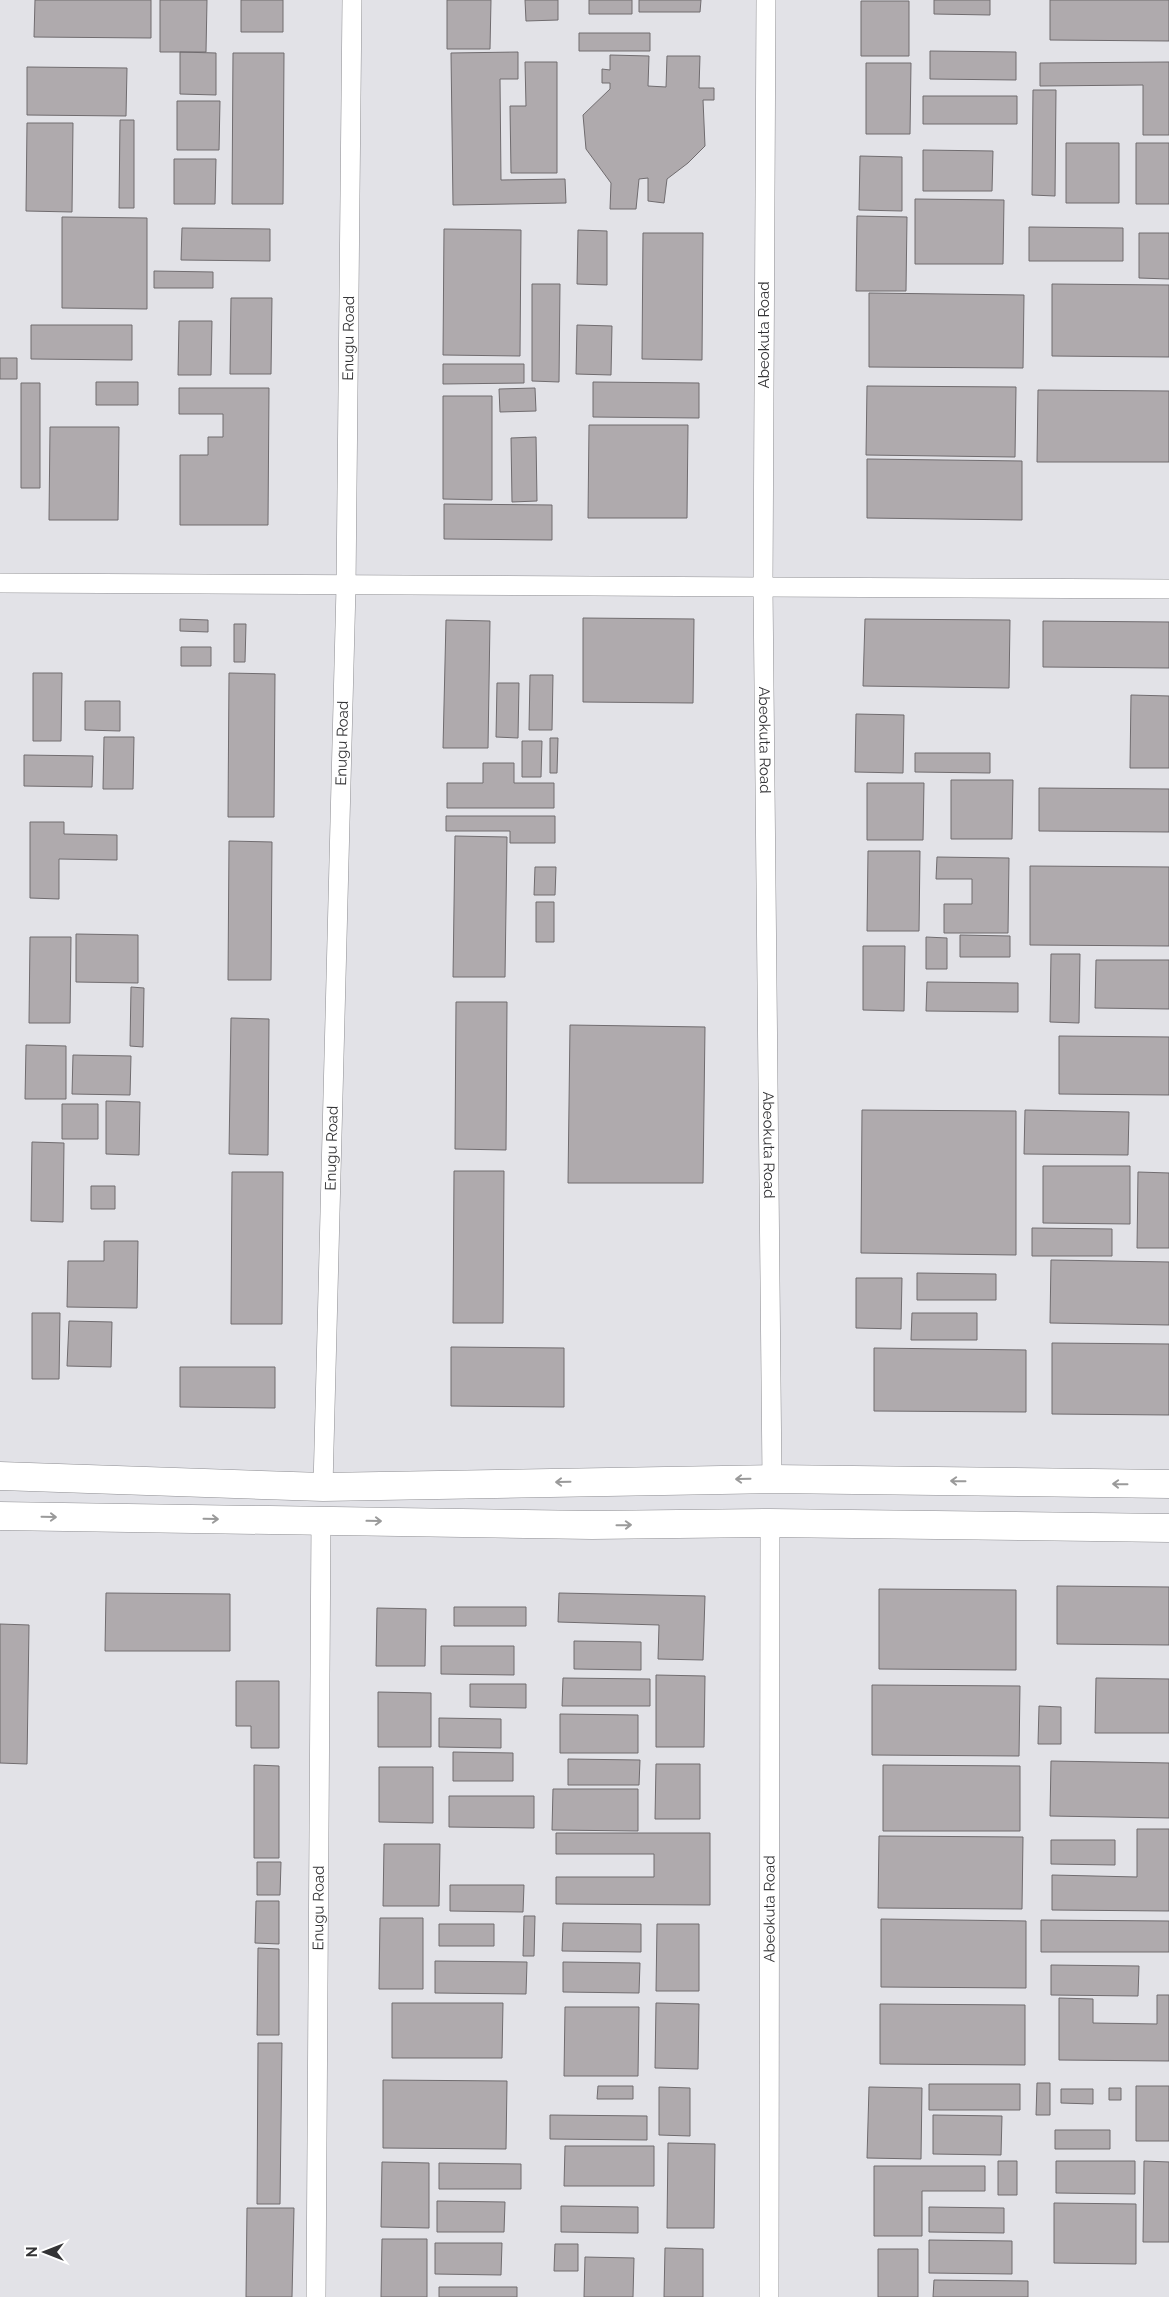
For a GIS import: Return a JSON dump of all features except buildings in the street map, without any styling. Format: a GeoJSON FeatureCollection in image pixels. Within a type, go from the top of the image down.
{"type":"FeatureCollection","features":[{"type":"Feature","properties":{"kind":"main road"},"geometry":{"type":"LineString","coordinates":[[0,1476],[323,1487],[772,1479],[1169,1484]]}},
{"type":"Feature","properties":{"kind":"main road"},"geometry":{"type":"LineString","coordinates":[[592,1525],[594,1482]]}},
{"type":"Feature","properties":{"kind":"main road"},"geometry":{"type":"LineString","coordinates":[[0,1516],[592,1525],[770,1523],[1169,1528]]}},
{"type":"Feature","properties":{"kind":"lane","name":"Enugu Road"},"geometry":{"type":"LineString","coordinates":[[323,1487],[346,587],[352,0]]}},
{"type":"Feature","properties":{"kind":"lane","name":"Abeokuta Road"},"geometry":{"type":"LineString","coordinates":[[766,0],[763,587],[772,1479]]}},
{"type":"Feature","properties":{"kind":"lane"},"geometry":{"type":"LineString","coordinates":[[0,583],[346,587],[763,587],[1169,590]]}},
{"type":"Feature","properties":{"kind":"lane","name":"Enugu Road"},"geometry":{"type":"LineString","coordinates":[[316,2297],[320,1520]]}},
{"type":"Feature","properties":{"kind":"lane","name":"Abeokuta Road"},"geometry":{"type":"LineString","coordinates":[[769,2297],[770,1523]]}}]}
